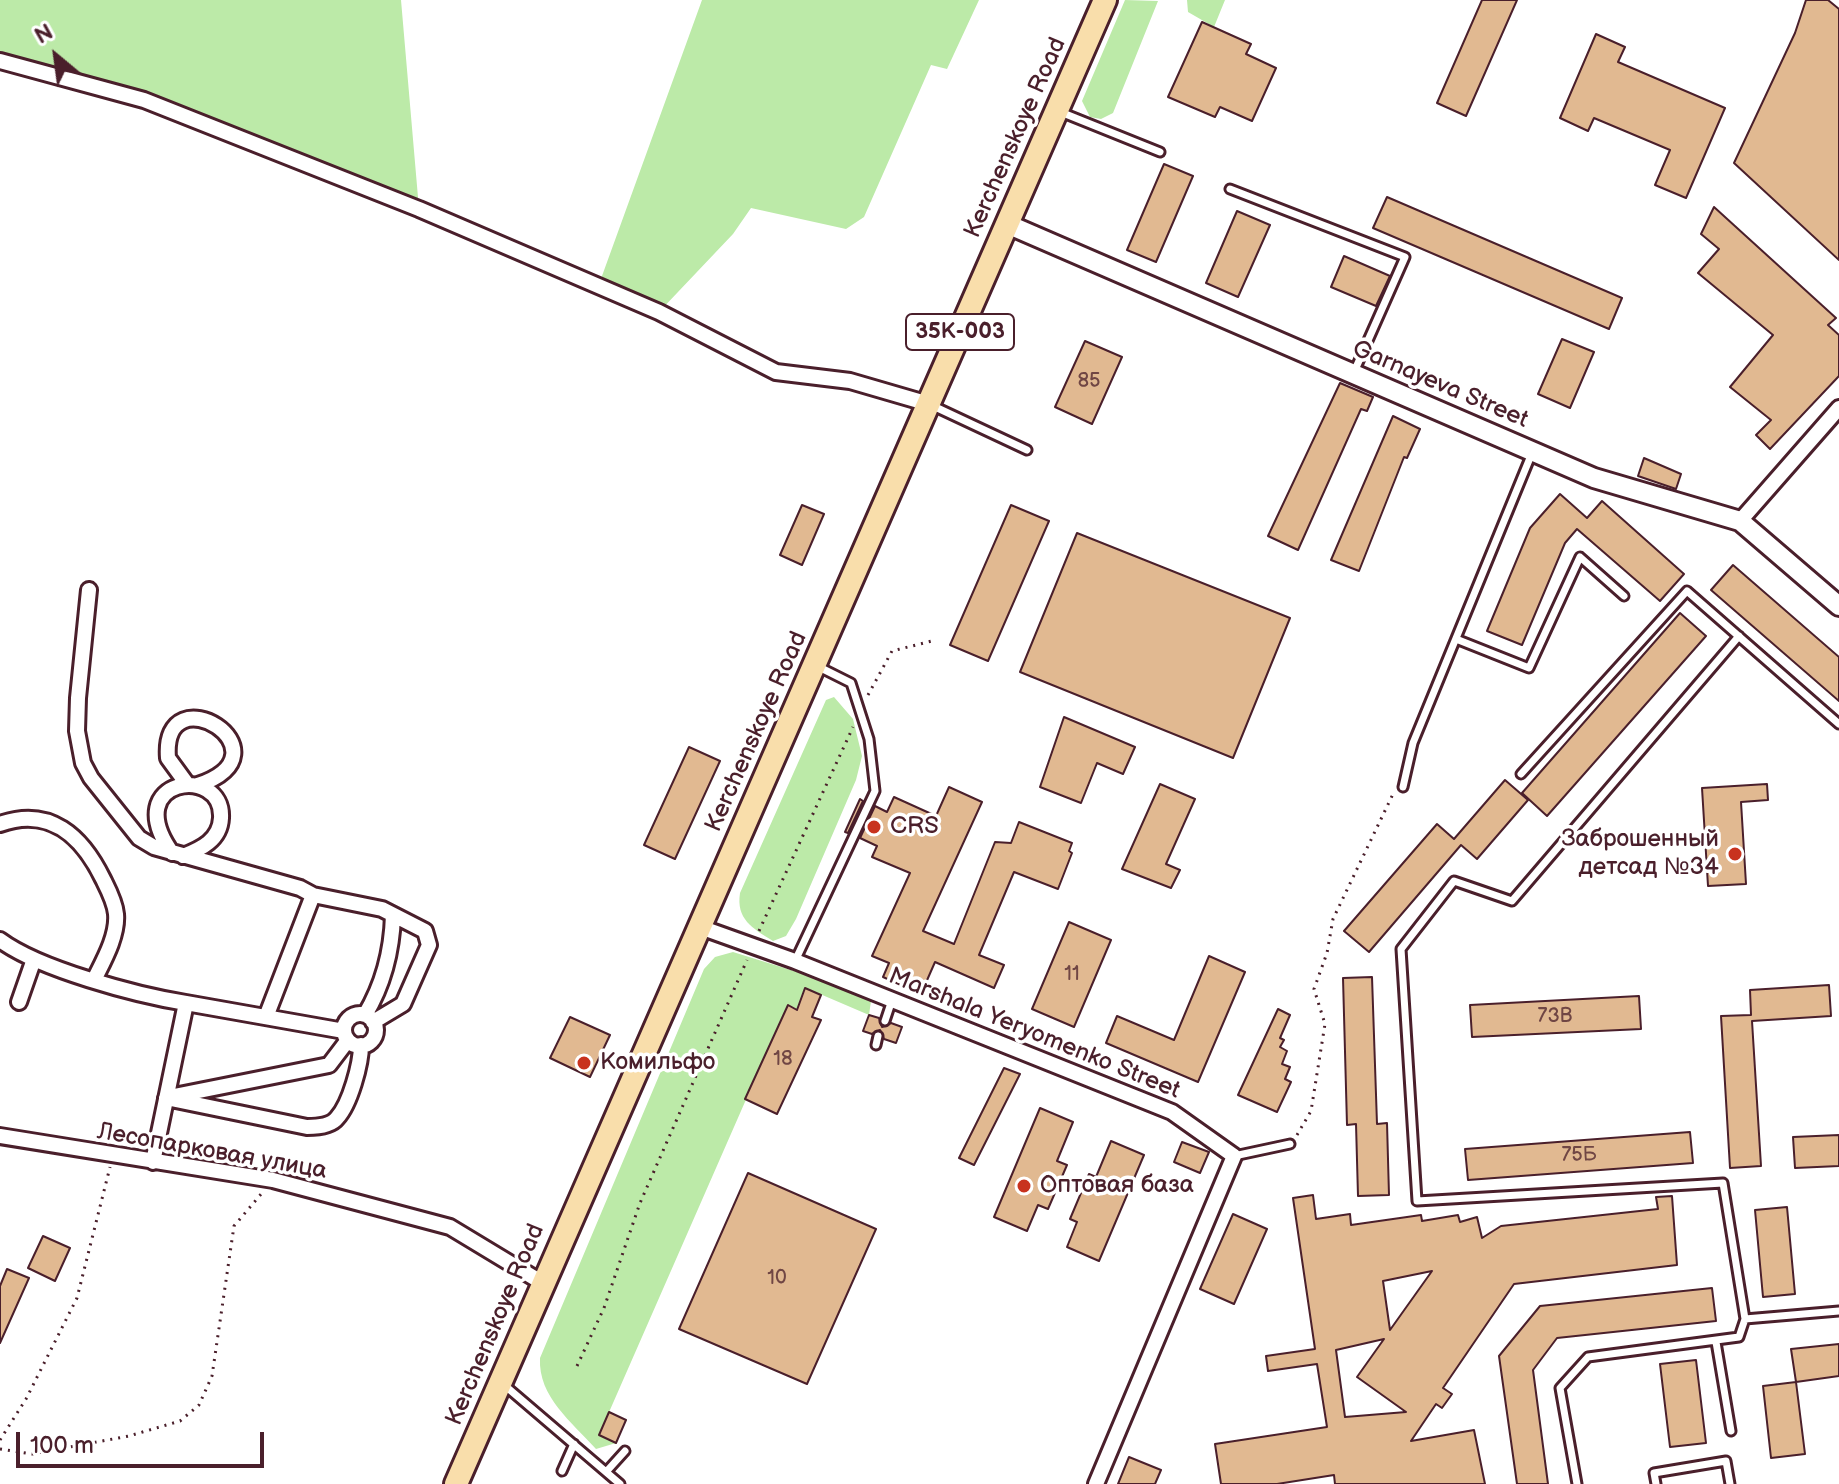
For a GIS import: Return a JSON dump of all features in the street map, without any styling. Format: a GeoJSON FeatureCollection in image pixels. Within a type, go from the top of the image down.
{"type":"FeatureCollection","features":[{"type":"Feature","properties":{"kind":"main road","name":"Kerchenskoye Road"},"geometry":{"type":"LineString","coordinates":[[456,1484],[541,1282],[700,927],[1105,0]]}},
{"type":"Feature","properties":{"kind":"street"},"geometry":{"type":"LineString","coordinates":[[0,61],[144,100],[419,209],[659,312],[776,372],[850,381],[929,404]]}},
{"type":"Feature","properties":{"kind":"street","name":"Garnayeva Street"},"geometry":{"type":"LineString","coordinates":[[1007,224],[1594,478],[1740,521],[1839,606]]}},
{"type":"Feature","properties":{"kind":"street"},"geometry":{"type":"LineString","coordinates":[[1740,521],[1839,408]]}},
{"type":"Feature","properties":{"kind":"street"},"geometry":{"type":"LineString","coordinates":[[89,590],[78,698],[77,731],[83,763],[91,778],[139,838],[177,854],[300,888],[313,895],[355,901],[393,915],[425,931],[429,945],[403,1004],[369,1018],[350,1017],[356,1076],[338,1118],[328,1124],[307,1127],[166,1098]]}},
{"type":"Feature","properties":{"kind":"street"},"geometry":{"type":"LineString","coordinates":[[177,854],[158,832],[155,811],[166,792],[192,784],[219,776],[230,759],[229,738],[224,729],[206,719],[185,722],[170,737],[168,758],[192,784],[216,798],[221,820],[213,840],[177,854]]}},
{"type":"Feature","properties":{"kind":"street"},"geometry":{"type":"LineString","coordinates":[[0,824],[17,818],[59,827],[80,839],[92,857],[117,915],[110,945],[95,978]]}},
{"type":"Feature","properties":{"kind":"street"},"geometry":{"type":"LineString","coordinates":[[266,1017],[284,964],[305,923],[313,895]]}},
{"type":"Feature","properties":{"kind":"street"},"geometry":{"type":"LineString","coordinates":[[0,940],[20,955],[95,978],[139,996],[266,1017],[351,1039],[374,1037],[369,1018],[384,969],[393,915]]}},
{"type":"Feature","properties":{"kind":"street","name":"Marshala Yeryomenko Street"},"geometry":{"type":"LineString","coordinates":[[700,927],[795,961],[1172,1112],[1234,1156]]}},
{"type":"Feature","properties":{"kind":"street"},"geometry":{"type":"LineString","coordinates":[[19,1002],[34,959]]}},
{"type":"Feature","properties":{"kind":"street"},"geometry":{"type":"LineString","coordinates":[[153,1162],[186,1003]]}},
{"type":"Feature","properties":{"kind":"street"},"geometry":{"type":"LineString","coordinates":[[166,1098],[329,1065],[351,1039]]}},
{"type":"Feature","properties":{"kind":"street","name":"Лесопарковая улица"},"geometry":{"type":"LineString","coordinates":[[0,1136],[273,1180],[450,1227],[541,1282]]}},
{"type":"Feature","properties":{"kind":"street"},"geometry":{"type":"LineString","coordinates":[[1096,1484],[1234,1156]]}},
{"type":"Feature","properties":{"kind":"lane"},"geometry":{"type":"LineString","coordinates":[[1056,110],[1160,152]]}},
{"type":"Feature","properties":{"kind":"lane"},"geometry":{"type":"LineString","coordinates":[[1230,189],[1405,257],[1353,374]]}},
{"type":"Feature","properties":{"kind":"lane"},"geometry":{"type":"LineString","coordinates":[[929,404],[1027,450]]}},
{"type":"Feature","properties":{"kind":"lane"},"geometry":{"type":"LineString","coordinates":[[1403,787],[1413,743],[1533,451]]}},
{"type":"Feature","properties":{"kind":"lane"},"geometry":{"type":"LineString","coordinates":[[1456,639],[1529,668],[1580,557],[1624,596]]}},
{"type":"Feature","properties":{"kind":"lane"},"geometry":{"type":"LineString","coordinates":[[1521,774],[1687,591],[1839,724]]}},
{"type":"Feature","properties":{"kind":"lane"},"geometry":{"type":"LineString","coordinates":[[1577,1484],[1560,1388],[1588,1357],[1739,1337],[1745,1319],[1723,1183],[1417,1201],[1401,949],[1454,881],[1512,901],[1739,636]]}},
{"type":"Feature","properties":{"kind":"lane"},"geometry":{"type":"LineString","coordinates":[[795,961],[875,791],[862,709],[851,683],[815,665]]}},
{"type":"Feature","properties":{"kind":"lane"},"geometry":{"type":"LineString","coordinates":[[885,1021],[892,1000]]}},
{"type":"Feature","properties":{"kind":"lane"},"geometry":{"type":"LineString","coordinates":[[1234,1156],[1290,1144]]}},
{"type":"Feature","properties":{"kind":"lane"},"geometry":{"type":"LineString","coordinates":[[1745,1319],[1839,1311]]}},
{"type":"Feature","properties":{"kind":"lane"},"geometry":{"type":"LineString","coordinates":[[1716,1342],[1731,1431]]}},
{"type":"Feature","properties":{"kind":"lane"},"geometry":{"type":"LineString","coordinates":[[501,1381],[620,1484]]}},
{"type":"Feature","properties":{"kind":"lane"},"geometry":{"type":"LineString","coordinates":[[562,1471],[574,1444]]}},
{"type":"Feature","properties":{"kind":"lane"},"geometry":{"type":"LineString","coordinates":[[606,1472],[625,1451]]}},
{"type":"Feature","properties":{"kind":"lane"},"geometry":{"type":"LineString","coordinates":[[1656,1484],[1654,1473],[1726,1461],[1730,1484]]}},
{"type":"Feature","properties":{"kind":"path"},"geometry":{"type":"LineString","coordinates":[[577,1366],[604,1308],[640,1203],[862,709],[892,651],[932,641]]}},
{"type":"Feature","properties":{"kind":"path"},"geometry":{"type":"LineString","coordinates":[[1290,1144],[1311,1111],[1325,1024],[1314,989],[1327,953],[1333,919],[1393,794]]}},
{"type":"Feature","properties":{"kind":"path"},"geometry":{"type":"LineString","coordinates":[[0,1440],[26,1399],[77,1298],[113,1155]]}},
{"type":"Feature","properties":{"kind":"path"},"geometry":{"type":"LineString","coordinates":[[0,1449],[32,1454],[129,1436],[180,1421],[199,1405],[212,1376],[234,1226],[273,1180]]}},
{"type":"Feature","properties":{"kind":"green space"},"geometry":{"type":"Polygon","coordinates":[[[0,0],[401,0],[419,209],[144,100],[0,61],[0,0]]]}},
{"type":"Feature","properties":{"kind":"green space"},"geometry":{"type":"Polygon","coordinates":[[[702,0],[979,0],[947,69],[931,65],[864,217],[846,229],[751,208],[733,234],[659,312],[598,287],[702,0]]]}},
{"type":"Feature","properties":{"kind":"green space"},"geometry":{"type":"Polygon","coordinates":[[[1125,0],[1158,1],[1113,113],[1101,119],[1090,117],[1082,101],[1125,0]]]}},
{"type":"Feature","properties":{"kind":"green space"},"geometry":{"type":"Polygon","coordinates":[[[1187,0],[1225,0],[1214,27],[1188,12],[1187,0]]]}},
{"type":"Feature","properties":{"kind":"green space"},"geometry":{"type":"Polygon","coordinates":[[[834,697],[853,719],[862,756],[856,780],[796,919],[786,936],[773,941],[747,922],[739,902],[740,893],[826,700],[834,697]]]}},
{"type":"Feature","properties":{"kind":"green space"},"geometry":{"type":"Polygon","coordinates":[[[733,952],[810,976],[871,1001],[869,1015],[806,988],[797,1010],[787,1006],[599,1435],[616,1443],[596,1449],[551,1397],[541,1372],[540,1358],[704,969],[715,957],[733,952]]]}},
{"type":"Feature","properties":{"kind":"building"},"geometry":{"type":"Polygon","coordinates":[[[1482,0],[1517,0],[1466,116],[1437,103],[1482,0]]]}},
{"type":"Feature","properties":{"kind":"building"},"geometry":{"type":"Polygon","coordinates":[[[1806,0],[1828,0],[1839,9],[1839,260],[1734,163],[1795,33],[1806,0]]]}},
{"type":"Feature","properties":{"kind":"building"},"geometry":{"type":"Polygon","coordinates":[[[1202,22],[1251,44],[1246,54],[1276,68],[1252,121],[1220,107],[1215,117],[1168,97],[1202,22]]]}},
{"type":"Feature","properties":{"kind":"building"},"geometry":{"type":"Polygon","coordinates":[[[1596,34],[1625,47],[1618,62],[1725,108],[1686,198],[1655,185],[1670,150],[1594,118],[1588,131],[1560,118],[1596,34]]]}},
{"type":"Feature","properties":{"kind":"building"},"geometry":{"type":"Polygon","coordinates":[[[1164,164],[1193,176],[1156,262],[1127,250],[1164,164]]]}},
{"type":"Feature","properties":{"kind":"building"},"geometry":{"type":"Polygon","coordinates":[[[1387,197],[1622,298],[1609,329],[1373,228],[1387,197]]]}},
{"type":"Feature","properties":{"kind":"building"},"geometry":{"type":"Polygon","coordinates":[[[1714,207],[1836,318],[1828,325],[1839,335],[1839,376],[1770,449],[1756,435],[1771,420],[1730,387],[1773,335],[1698,273],[1719,249],[1701,234],[1714,207]]]}},
{"type":"Feature","properties":{"kind":"building"},"geometry":{"type":"Polygon","coordinates":[[[1237,211],[1270,225],[1238,297],[1206,283],[1237,211]]]}},
{"type":"Feature","properties":{"kind":"building"},"geometry":{"type":"Polygon","coordinates":[[[1344,256],[1390,276],[1376,306],[1331,287],[1344,256]]]}},
{"type":"Feature","properties":{"kind":"building"},"geometry":{"type":"Polygon","coordinates":[[[1562,339],[1594,352],[1570,408],[1538,394],[1562,339]]]}},
{"type":"Feature","properties":{"kind":"building"},"geometry":{"type":"Polygon","coordinates":[[[1085,341],[1122,357],[1092,424],[1055,407],[1085,341]]]}},
{"type":"Feature","properties":{"kind":"building"},"geometry":{"type":"Polygon","coordinates":[[[1340,383],[1373,397],[1367,411],[1361,409],[1298,550],[1268,536],[1340,383]]]}},
{"type":"Feature","properties":{"kind":"building"},"geometry":{"type":"Polygon","coordinates":[[[1393,416],[1420,429],[1407,458],[1404,457],[1359,571],[1331,560],[1393,416]]]}},
{"type":"Feature","properties":{"kind":"building"},"geometry":{"type":"Polygon","coordinates":[[[1644,458],[1681,474],[1676,489],[1638,476],[1644,458]]]}},
{"type":"Feature","properties":{"kind":"building"},"geometry":{"type":"Polygon","coordinates":[[[1560,494],[1587,518],[1602,501],[1684,574],[1660,601],[1577,529],[1565,543],[1522,645],[1487,631],[1530,528],[1560,494]]]}},
{"type":"Feature","properties":{"kind":"building"},"geometry":{"type":"Polygon","coordinates":[[[802,505],[824,514],[802,565],[780,555],[802,505]]]}},
{"type":"Feature","properties":{"kind":"building"},"geometry":{"type":"Polygon","coordinates":[[[1011,505],[1049,521],[988,661],[950,645],[1011,505]]]}},
{"type":"Feature","properties":{"kind":"building"},"geometry":{"type":"Polygon","coordinates":[[[1077,533],[1290,618],[1233,758],[1020,672],[1077,533]]]}},
{"type":"Feature","properties":{"kind":"building"},"geometry":{"type":"Polygon","coordinates":[[[1733,565],[1839,657],[1839,701],[1711,590],[1733,565]]]}},
{"type":"Feature","properties":{"kind":"building"},"geometry":{"type":"Polygon","coordinates":[[[1680,613],[1706,636],[1547,816],[1522,793],[1680,613]]]}},
{"type":"Feature","properties":{"kind":"building"},"geometry":{"type":"Polygon","coordinates":[[[1064,717],[1135,747],[1123,774],[1097,763],[1081,803],[1040,787],[1064,717]]]}},
{"type":"Feature","properties":{"kind":"building"},"geometry":{"type":"Polygon","coordinates":[[[689,747],[720,761],[675,859],[644,845],[689,747]]]}},
{"type":"Feature","properties":{"kind":"building"},"geometry":{"type":"Polygon","coordinates":[[[1505,780],[1528,800],[1477,859],[1461,845],[1369,952],[1344,931],[1437,824],[1454,839],[1505,780]]]}},
{"type":"Feature","properties":{"kind":"building"},"geometry":{"type":"Polygon","coordinates":[[[1160,784],[1195,799],[1166,864],[1180,870],[1171,888],[1122,869],[1160,784]]]}},
{"type":"Feature","properties":{"kind":"building"},"geometry":{"type":"Polygon","coordinates":[[[1767,784],[1768,800],[1741,802],[1746,884],[1708,886],[1702,788],[1767,784]]]}},
{"type":"Feature","properties":{"kind":"building"},"geometry":{"type":"Polygon","coordinates":[[[949,787],[982,802],[923,931],[954,944],[995,842],[1011,843],[1019,822],[1072,843],[1069,851],[1072,853],[1058,889],[1014,872],[979,955],[1004,965],[994,988],[935,962],[921,994],[883,977],[889,963],[872,956],[910,873],[872,857],[877,846],[860,838],[875,806],[887,812],[894,797],[936,816],[949,787]]]}},
{"type":"Feature","properties":{"kind":"building"},"geometry":{"type":"Polygon","coordinates":[[[860,799],[863,801],[848,833],[845,832],[860,799]]]}},
{"type":"Feature","properties":{"kind":"building"},"geometry":{"type":"Polygon","coordinates":[[[1069,922],[1111,940],[1074,1027],[1032,1009],[1069,922]]]}},
{"type":"Feature","properties":{"kind":"building"},"geometry":{"type":"Polygon","coordinates":[[[1209,956],[1245,972],[1198,1082],[1106,1043],[1117,1016],[1174,1040],[1209,956]]]}},
{"type":"Feature","properties":{"kind":"building"},"geometry":{"type":"Polygon","coordinates":[[[1372,977],[1377,1124],[1387,1123],[1389,1195],[1358,1196],[1356,1124],[1347,1125],[1343,978],[1372,977]]]}},
{"type":"Feature","properties":{"kind":"building"},"geometry":{"type":"Polygon","coordinates":[[[1829,985],[1831,1016],[1752,1021],[1761,1166],[1730,1168],[1721,1016],[1751,1015],[1750,990],[1829,985]]]}},
{"type":"Feature","properties":{"kind":"building"},"geometry":{"type":"Polygon","coordinates":[[[805,988],[821,995],[812,1017],[821,1020],[777,1114],[745,1099],[788,1005],[797,1010],[805,988]]]}},
{"type":"Feature","properties":{"kind":"building"},"geometry":{"type":"Polygon","coordinates":[[[1639,996],[1641,1029],[1472,1037],[1470,1005],[1639,996]]]}},
{"type":"Feature","properties":{"kind":"building"},"geometry":{"type":"Polygon","coordinates":[[[1278,1009],[1290,1015],[1280,1038],[1284,1040],[1280,1047],[1287,1051],[1282,1064],[1290,1067],[1285,1079],[1291,1082],[1277,1112],[1238,1095],[1278,1009]]]}},
{"type":"Feature","properties":{"kind":"building"},"geometry":{"type":"Polygon","coordinates":[[[869,1015],[879,1018],[882,1027],[891,1023],[902,1027],[896,1043],[884,1039],[880,1030],[872,1034],[863,1031],[869,1015]]]}},
{"type":"Feature","properties":{"kind":"building"},"geometry":{"type":"Polygon","coordinates":[[[570,1017],[610,1035],[590,1077],[550,1058],[570,1017]]]}},
{"type":"Feature","properties":{"kind":"building"},"geometry":{"type":"Polygon","coordinates":[[[1004,1068],[1020,1074],[974,1165],[959,1158],[1004,1068]]]}},
{"type":"Feature","properties":{"kind":"building"},"geometry":{"type":"Polygon","coordinates":[[[1040,1108],[1073,1122],[1057,1161],[1067,1165],[1048,1209],[1038,1205],[1027,1231],[994,1217],[1040,1108]]]}},
{"type":"Feature","properties":{"kind":"building"},"geometry":{"type":"Polygon","coordinates":[[[1690,1132],[1693,1163],[1468,1180],[1465,1149],[1690,1132]]]}},
{"type":"Feature","properties":{"kind":"building"},"geometry":{"type":"Polygon","coordinates":[[[1839,1135],[1839,1166],[1795,1168],[1793,1137],[1839,1135]]]}},
{"type":"Feature","properties":{"kind":"building"},"geometry":{"type":"Polygon","coordinates":[[[1111,1141],[1144,1155],[1099,1261],[1067,1247],[1077,1222],[1070,1219],[1089,1174],[1096,1177],[1111,1141]]]}},
{"type":"Feature","properties":{"kind":"building"},"geometry":{"type":"Polygon","coordinates":[[[1182,1142],[1209,1152],[1200,1173],[1174,1162],[1182,1142]]]}},
{"type":"Feature","properties":{"kind":"building"},"geometry":{"type":"Polygon","coordinates":[[[748,1173],[876,1229],[807,1384],[679,1329],[748,1173]]]}},
{"type":"Feature","properties":{"kind":"building"},"geometry":{"type":"Polygon","coordinates":[[[1313,1195],[1316,1219],[1350,1214],[1351,1225],[1421,1215],[1422,1221],[1458,1215],[1460,1222],[1477,1217],[1482,1238],[1501,1226],[1658,1209],[1656,1197],[1672,1196],[1677,1265],[1514,1284],[1443,1388],[1452,1394],[1442,1408],[1436,1404],[1411,1441],[1474,1430],[1485,1484],[1335,1484],[1334,1475],[1277,1484],[1221,1484],[1215,1444],[1327,1427],[1317,1364],[1268,1371],[1266,1356],[1315,1349],[1293,1198],[1313,1195]],[[1432,1271],[1383,1281],[1390,1330],[1432,1271]],[[1384,1339],[1336,1350],[1345,1417],[1406,1412],[1357,1377],[1384,1339]]]}},
{"type":"Feature","properties":{"kind":"building"},"geometry":{"type":"Polygon","coordinates":[[[1787,1207],[1795,1294],[1763,1297],[1755,1210],[1787,1207]]]}},
{"type":"Feature","properties":{"kind":"building"},"geometry":{"type":"Polygon","coordinates":[[[1233,1214],[1267,1229],[1234,1304],[1200,1289],[1233,1214]]]}},
{"type":"Feature","properties":{"kind":"building"},"geometry":{"type":"Polygon","coordinates":[[[43,1236],[70,1248],[55,1281],[28,1268],[43,1236]]]}},
{"type":"Feature","properties":{"kind":"building"},"geometry":{"type":"Polygon","coordinates":[[[7,1269],[29,1278],[0,1343],[0,1286],[7,1269]]]}},
{"type":"Feature","properties":{"kind":"building"},"geometry":{"type":"Polygon","coordinates":[[[1712,1288],[1716,1321],[1557,1338],[1533,1370],[1548,1484],[1517,1484],[1499,1356],[1540,1306],[1712,1288]]]}},
{"type":"Feature","properties":{"kind":"building"},"geometry":{"type":"Polygon","coordinates":[[[1839,1344],[1839,1376],[1796,1382],[1791,1349],[1839,1344]]]}},
{"type":"Feature","properties":{"kind":"building"},"geometry":{"type":"Polygon","coordinates":[[[1696,1360],[1706,1443],[1670,1447],[1660,1364],[1696,1360]]]}},
{"type":"Feature","properties":{"kind":"building"},"geometry":{"type":"Polygon","coordinates":[[[1796,1382],[1805,1454],[1771,1458],[1763,1386],[1796,1382]]]}},
{"type":"Feature","properties":{"kind":"building"},"geometry":{"type":"Polygon","coordinates":[[[609,1412],[626,1420],[616,1443],[599,1435],[609,1412]]]}},
{"type":"Feature","properties":{"kind":"building"},"geometry":{"type":"Polygon","coordinates":[[[1129,1457],[1161,1470],[1155,1484],[1118,1484],[1129,1457]]]}},
{"type":"Feature","properties":{"kind":"place","name":"CRS"},"geometry":{"type":"Point","coordinates":[874,827]}},
{"type":"Feature","properties":{"kind":"place","name":"Заброшенный детсад №34"},"geometry":{"type":"Point","coordinates":[1735,854]}},
{"type":"Feature","properties":{"kind":"place","name":"Комильфо"},"geometry":{"type":"Point","coordinates":[584,1063]}},
{"type":"Feature","properties":{"kind":"place","name":"Оптовая база"},"geometry":{"type":"Point","coordinates":[1024,1186]}}]}
